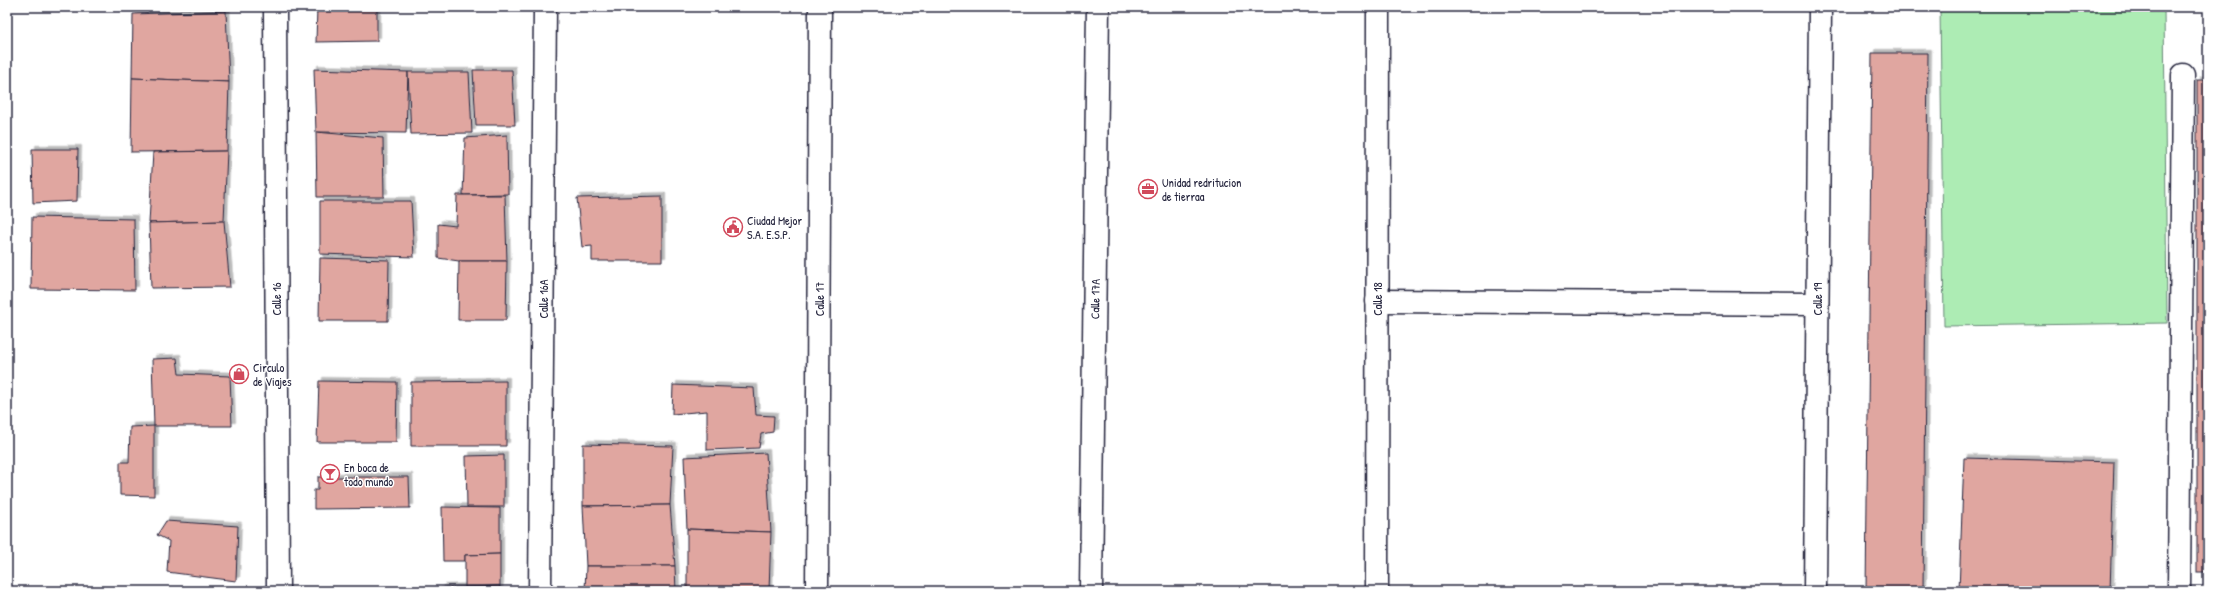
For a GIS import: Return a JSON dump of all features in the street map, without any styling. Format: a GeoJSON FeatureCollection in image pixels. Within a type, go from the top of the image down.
{"type":"FeatureCollection","features":[{"type":"Feature","properties":{"kind":"street","name":"Calle 16"},"geometry":{"type":"LineString","coordinates":[[275,7],[278,591]]}},
{"type":"Feature","properties":{"kind":"street","name":"Calle 16A"},"geometry":{"type":"LineString","coordinates":[[540,591],[545,7]]}},
{"type":"Feature","properties":{"kind":"street","name":"Calle 17"},"geometry":{"type":"LineString","coordinates":[[817,591],[820,7]]}},
{"type":"Feature","properties":{"kind":"street","name":"Calle 17A"},"geometry":{"type":"LineString","coordinates":[[1091,591],[1098,7]]}},
{"type":"Feature","properties":{"kind":"street","name":"Calle 18"},"geometry":{"type":"LineString","coordinates":[[1377,591],[1378,7]]}},
{"type":"Feature","properties":{"kind":"street","name":"Calle 19"},"geometry":{"type":"LineString","coordinates":[[1815,591],[1820,7]]}},
{"type":"Feature","properties":{"kind":"street"},"geometry":{"type":"LineString","coordinates":[[2180,591],[2183,76]]}},
{"type":"Feature","properties":{"kind":"street"},"geometry":{"type":"LineString","coordinates":[[1377,302],[1817,304]]}},
{"type":"Feature","properties":{"kind":"green space"},"geometry":{"type":"Polygon","coordinates":[[[1940,7],[2164,7],[2167,323],[1944,326],[1940,7]]]}},
{"type":"Feature","properties":{"kind":"building"},"geometry":{"type":"Polygon","coordinates":[[[142,7],[231,7],[231,10],[142,7]]]}},
{"type":"Feature","properties":{"kind":"building"},"geometry":{"type":"Polygon","coordinates":[[[317,7],[377,7],[377,41],[316,42],[317,7]]]}},
{"type":"Feature","properties":{"kind":"building"},"geometry":{"type":"Polygon","coordinates":[[[410,7],[445,7],[445,8],[410,7]]]}},
{"type":"Feature","properties":{"kind":"building"},"geometry":{"type":"Polygon","coordinates":[[[226,11],[229,82],[132,78],[133,14],[226,11]]]}},
{"type":"Feature","properties":{"kind":"building"},"geometry":{"type":"Polygon","coordinates":[[[1872,53],[1928,53],[1923,591],[1866,591],[1872,53]]]}},
{"type":"Feature","properties":{"kind":"building"},"geometry":{"type":"Polygon","coordinates":[[[314,69],[408,72],[406,133],[316,132],[314,69]]]}},
{"type":"Feature","properties":{"kind":"building"},"geometry":{"type":"Polygon","coordinates":[[[473,70],[512,70],[515,125],[476,125],[473,70]]]}},
{"type":"Feature","properties":{"kind":"building"},"geometry":{"type":"Polygon","coordinates":[[[408,72],[469,72],[472,133],[411,134],[408,72]]]}},
{"type":"Feature","properties":{"kind":"building"},"geometry":{"type":"Polygon","coordinates":[[[132,78],[229,82],[227,151],[131,152],[132,78]]]}},
{"type":"Feature","properties":{"kind":"building"},"geometry":{"type":"Polygon","coordinates":[[[2197,80],[2208,80],[2208,572],[2197,572],[2197,80]]]}},
{"type":"Feature","properties":{"kind":"building"},"geometry":{"type":"Polygon","coordinates":[[[316,132],[383,138],[384,197],[317,197],[316,132]]]}},
{"type":"Feature","properties":{"kind":"building"},"geometry":{"type":"Polygon","coordinates":[[[507,135],[508,194],[463,195],[465,138],[507,135]]]}},
{"type":"Feature","properties":{"kind":"building"},"geometry":{"type":"Polygon","coordinates":[[[32,149],[78,149],[77,201],[33,203],[32,149]]]}},
{"type":"Feature","properties":{"kind":"building"},"geometry":{"type":"Polygon","coordinates":[[[227,151],[224,221],[149,223],[153,152],[227,151]]]}},
{"type":"Feature","properties":{"kind":"building"},"geometry":{"type":"Polygon","coordinates":[[[457,195],[505,195],[507,261],[459,261],[438,258],[438,224],[456,226],[457,195]]]}},
{"type":"Feature","properties":{"kind":"building"},"geometry":{"type":"Polygon","coordinates":[[[662,196],[662,261],[592,261],[592,246],[582,247],[577,198],[662,196]]]}},
{"type":"Feature","properties":{"kind":"building"},"geometry":{"type":"Polygon","coordinates":[[[320,201],[411,201],[414,257],[320,254],[320,201]]]}},
{"type":"Feature","properties":{"kind":"building"},"geometry":{"type":"Polygon","coordinates":[[[32,217],[134,219],[135,290],[31,289],[32,217]]]}},
{"type":"Feature","properties":{"kind":"building"},"geometry":{"type":"Polygon","coordinates":[[[224,221],[230,287],[151,288],[149,223],[224,221]]]}},
{"type":"Feature","properties":{"kind":"building"},"geometry":{"type":"Polygon","coordinates":[[[320,258],[389,260],[388,321],[319,321],[320,258]]]}},
{"type":"Feature","properties":{"kind":"building"},"geometry":{"type":"Polygon","coordinates":[[[459,261],[507,261],[506,320],[458,320],[459,261]]]}},
{"type":"Feature","properties":{"kind":"building"},"geometry":{"type":"Polygon","coordinates":[[[177,358],[179,374],[230,376],[232,426],[154,426],[152,359],[177,358]]]}},
{"type":"Feature","properties":{"kind":"building"},"geometry":{"type":"Polygon","coordinates":[[[319,381],[397,382],[396,442],[317,442],[319,381]]]}},
{"type":"Feature","properties":{"kind":"building"},"geometry":{"type":"Polygon","coordinates":[[[506,381],[506,446],[411,446],[411,382],[506,381]]]}},
{"type":"Feature","properties":{"kind":"building"},"geometry":{"type":"Polygon","coordinates":[[[673,385],[754,388],[756,415],[774,416],[773,432],[761,434],[759,448],[707,450],[707,411],[672,414],[673,385]]]}},
{"type":"Feature","properties":{"kind":"building"},"geometry":{"type":"Polygon","coordinates":[[[154,426],[154,496],[120,495],[120,462],[129,462],[130,427],[154,426]]]}},
{"type":"Feature","properties":{"kind":"building"},"geometry":{"type":"Polygon","coordinates":[[[583,444],[673,446],[670,505],[583,506],[583,444]]]}},
{"type":"Feature","properties":{"kind":"building"},"geometry":{"type":"Polygon","coordinates":[[[766,453],[771,532],[687,529],[684,457],[766,453]]]}},
{"type":"Feature","properties":{"kind":"building"},"geometry":{"type":"Polygon","coordinates":[[[504,455],[504,507],[467,507],[466,456],[504,455]]]}},
{"type":"Feature","properties":{"kind":"building"},"geometry":{"type":"Polygon","coordinates":[[[1964,458],[2114,462],[2110,591],[1959,591],[1964,458]]]}},
{"type":"Feature","properties":{"kind":"building"},"geometry":{"type":"Polygon","coordinates":[[[318,477],[409,477],[410,508],[314,509],[314,490],[318,490],[318,477]]]}},
{"type":"Feature","properties":{"kind":"building"},"geometry":{"type":"Polygon","coordinates":[[[670,505],[675,566],[586,566],[583,506],[670,505]]]}},
{"type":"Feature","properties":{"kind":"building"},"geometry":{"type":"Polygon","coordinates":[[[442,507],[500,508],[500,554],[465,555],[465,561],[443,561],[442,507]]]}},
{"type":"Feature","properties":{"kind":"building"},"geometry":{"type":"Polygon","coordinates":[[[166,521],[238,526],[236,581],[167,572],[169,541],[157,535],[166,521]]]}},
{"type":"Feature","properties":{"kind":"building"},"geometry":{"type":"Polygon","coordinates":[[[687,529],[771,532],[769,591],[687,591],[687,529]]]}},
{"type":"Feature","properties":{"kind":"building"},"geometry":{"type":"Polygon","coordinates":[[[500,554],[500,586],[465,587],[465,555],[500,554]]]}},
{"type":"Feature","properties":{"kind":"building"},"geometry":{"type":"Polygon","coordinates":[[[586,566],[675,566],[676,591],[585,591],[586,566]]]}},
{"type":"Feature","properties":{"kind":"building"},"geometry":{"type":"Polygon","coordinates":[[[500,586],[499,591],[441,591],[441,588],[500,586]]]}},
{"type":"Feature","properties":{"kind":"place","name":"Unidad redritucion de tierraa"},"geometry":{"type":"Point","coordinates":[1148,189]}},
{"type":"Feature","properties":{"kind":"place","name":"Ciudad Mejor S.A. E.S.P."},"geometry":{"type":"Point","coordinates":[733,227]}},
{"type":"Feature","properties":{"kind":"place","name":"Circulo de Viajes"},"geometry":{"type":"Point","coordinates":[239,374]}},
{"type":"Feature","properties":{"kind":"place","name":"En boca de todo mundo"},"geometry":{"type":"Point","coordinates":[330,474]}}]}
